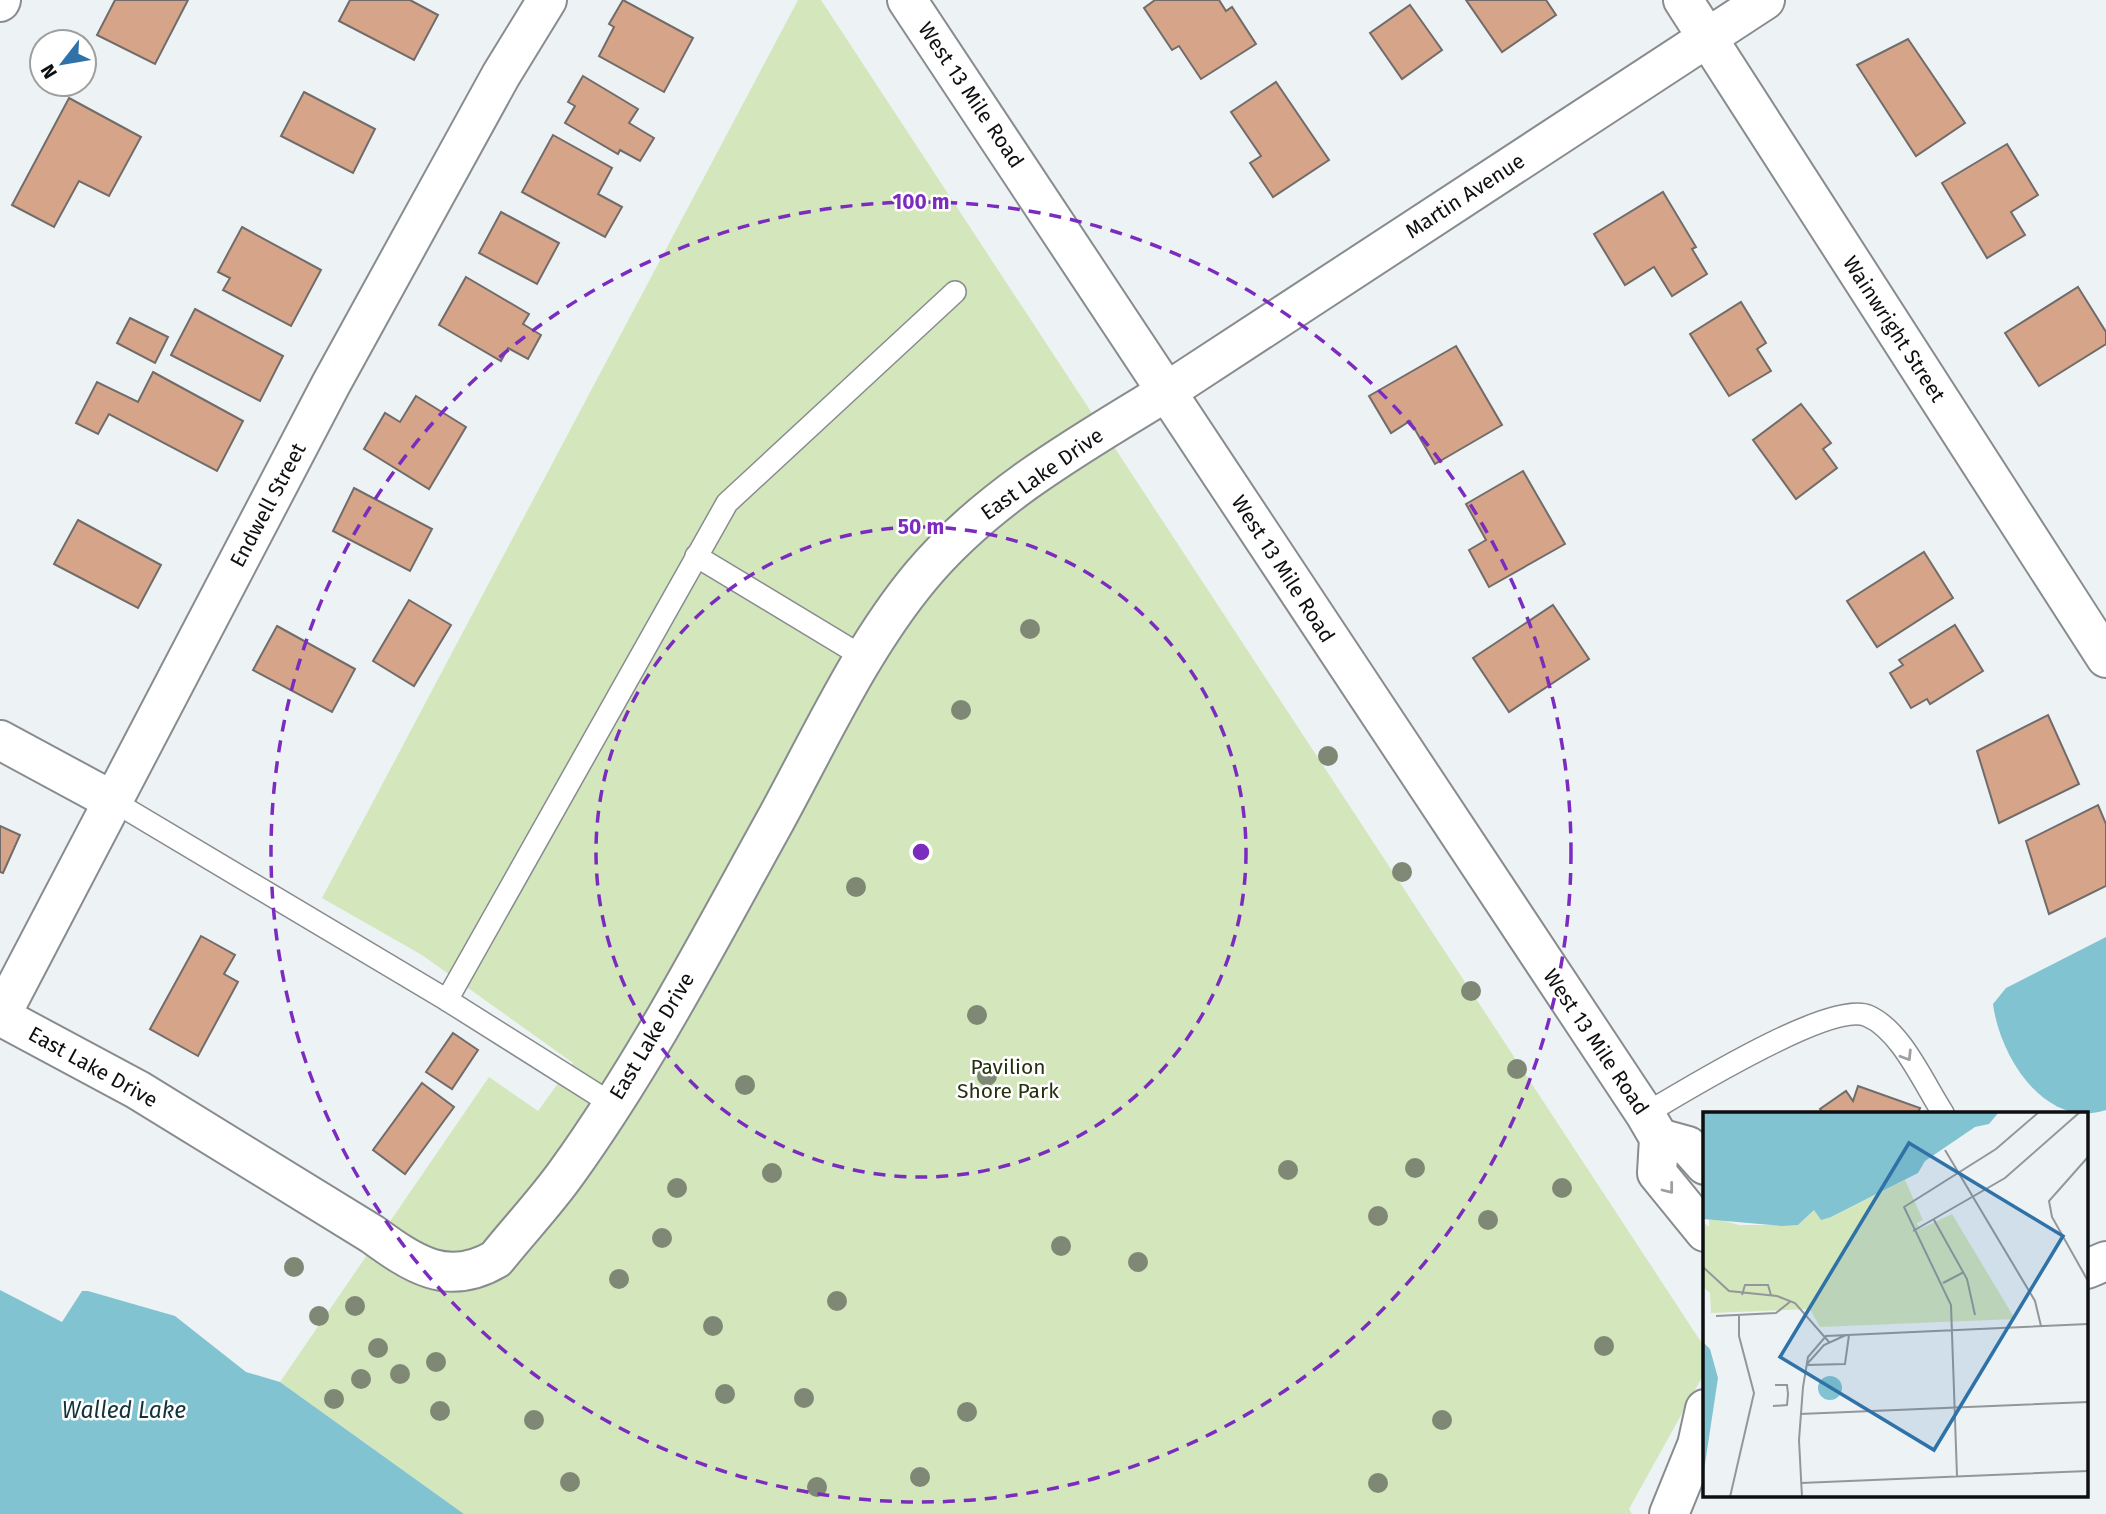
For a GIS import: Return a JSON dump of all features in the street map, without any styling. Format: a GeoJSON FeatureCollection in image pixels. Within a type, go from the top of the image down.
{"type":"FeatureCollection","features":[{"type":"Feature","properties":{"kind":"street","name":"Endwell Street"},"geometry":{"type":"LineString","coordinates":[[0,1016],[331,384],[501,75],[547,0]]}},
{"type":"Feature","properties":{"kind":"street","name":"West 13 Mile Road"},"geometry":{"type":"LineString","coordinates":[[907,0],[1651,1126],[1657,1173],[1703,1230]]}},
{"type":"Feature","properties":{"kind":"street","name":"Wainwright Street"},"geometry":{"type":"LineString","coordinates":[[1683,0],[2106,658]]}},
{"type":"Feature","properties":{"kind":"street","name":"Martin Avenue"},"geometry":{"type":"LineString","coordinates":[[1166,392],[1765,0]]}},
{"type":"Feature","properties":{"kind":"street","name":"East Lake Drive"},"geometry":{"type":"LineString","coordinates":[[0,1016],[138,1090],[372,1234],[407,1260],[436,1272],[480,1268],[496,1259],[566,1174],[612,1104],[701,955],[864,658],[921,576],[990,508],[1064,454],[1166,392]]}},
{"type":"Feature","properties":{"kind":"street"},"geometry":{"type":"LineString","coordinates":[[0,740],[113,801]]}},
{"type":"Feature","properties":{"kind":"street","name":"West 13 Mile Road"},"geometry":{"type":"LineString","coordinates":[[1651,1126],[1688,1146],[1703,1163]]}},
{"type":"Feature","properties":{"kind":"street"},"geometry":{"type":"LineString","coordinates":[[2088,1269],[2106,1261]]}},
{"type":"Feature","properties":{"kind":"street"},"geometry":{"type":"LineString","coordinates":[[1669,1514],[1702,1430]]}},
{"type":"Feature","properties":{"kind":"lane"},"geometry":{"type":"LineString","coordinates":[[447,1000],[727,503],[955,292]]}},
{"type":"Feature","properties":{"kind":"lane"},"geometry":{"type":"LineString","coordinates":[[696,556],[864,658]]}},
{"type":"Feature","properties":{"kind":"lane"},"geometry":{"type":"LineString","coordinates":[[113,801],[447,1000],[612,1104]]}},
{"type":"Feature","properties":{"kind":"lane"},"geometry":{"type":"LineString","coordinates":[[1651,1126],[1730,1065],[1812,1024],[1859,1013],[1881,1023],[1893,1034],[1941,1112]]}},
{"type":"Feature","properties":{"kind":"green space","name":"Pavilion Shore Park"},"geometry":{"type":"Polygon","coordinates":[[[798,0],[821,0],[1703,1345],[1703,1376],[1629,1509],[1632,1514],[464,1514],[280,1382],[489,1077],[538,1111],[573,1063],[422,955],[322,898],[798,0]]]}},
{"type":"Feature","properties":{"kind":"water"},"geometry":{"type":"Polygon","coordinates":[[[2106,937],[2106,1110],[2088,1112],[2064,1109],[2046,1099],[2030,1085],[2016,1067],[1997,1025],[1993,1004],[2006,988],[2106,937]]]}},
{"type":"Feature","properties":{"kind":"water","name":"Walled Lake"},"geometry":{"type":"Polygon","coordinates":[[[0,1290],[62,1322],[82,1291],[175,1316],[246,1372],[280,1382],[464,1514],[0,1514],[0,1290]]]}},
{"type":"Feature","properties":{"kind":"building"},"geometry":{"type":"Polygon","coordinates":[[[115,0],[188,0],[155,64],[98,36],[115,0]]]}},
{"type":"Feature","properties":{"kind":"building"},"geometry":{"type":"Polygon","coordinates":[[[350,0],[410,0],[438,15],[414,60],[339,21],[350,0]]]}},
{"type":"Feature","properties":{"kind":"building"},"geometry":{"type":"Polygon","coordinates":[[[623,0],[693,38],[664,92],[599,56],[614,27],[609,24],[623,0]]]}},
{"type":"Feature","properties":{"kind":"building"},"geometry":{"type":"Polygon","coordinates":[[[1155,0],[1219,0],[1226,11],[1232,7],[1256,44],[1201,79],[1179,46],[1172,50],[1144,8],[1155,0]]]}},
{"type":"Feature","properties":{"kind":"building"},"geometry":{"type":"Polygon","coordinates":[[[1466,0],[1546,0],[1556,15],[1502,52],[1466,0]]]}},
{"type":"Feature","properties":{"kind":"building"},"geometry":{"type":"Polygon","coordinates":[[[1410,5],[1442,50],[1402,79],[1370,33],[1410,5]]]}},
{"type":"Feature","properties":{"kind":"building"},"geometry":{"type":"Polygon","coordinates":[[[1908,39],[1965,123],[1916,156],[1857,65],[1908,39]]]}},
{"type":"Feature","properties":{"kind":"building"},"geometry":{"type":"Polygon","coordinates":[[[583,76],[638,109],[629,123],[654,138],[640,161],[620,150],[618,154],[565,123],[575,106],[568,102],[583,76]]]}},
{"type":"Feature","properties":{"kind":"building"},"geometry":{"type":"Polygon","coordinates":[[[1276,82],[1329,160],[1273,197],[1250,163],[1261,156],[1231,112],[1276,82]]]}},
{"type":"Feature","properties":{"kind":"building"},"geometry":{"type":"Polygon","coordinates":[[[304,92],[375,129],[353,173],[281,136],[304,92]]]}},
{"type":"Feature","properties":{"kind":"building"},"geometry":{"type":"Polygon","coordinates":[[[69,98],[141,137],[109,196],[79,181],[54,227],[12,205],[69,98]]]}},
{"type":"Feature","properties":{"kind":"building"},"geometry":{"type":"Polygon","coordinates":[[[553,135],[612,168],[598,194],[622,207],[605,237],[522,192],[553,135]]]}},
{"type":"Feature","properties":{"kind":"building"},"geometry":{"type":"Polygon","coordinates":[[[2007,144],[2038,195],[2011,212],[2025,235],[1987,258],[1942,183],[2007,144]]]}},
{"type":"Feature","properties":{"kind":"building"},"geometry":{"type":"Polygon","coordinates":[[[1663,192],[1696,247],[1692,249],[1707,274],[1672,296],[1654,267],[1625,285],[1594,234],[1663,192]]]}},
{"type":"Feature","properties":{"kind":"building"},"geometry":{"type":"Polygon","coordinates":[[[501,212],[559,243],[537,284],[479,253],[501,212]]]}},
{"type":"Feature","properties":{"kind":"building"},"geometry":{"type":"Polygon","coordinates":[[[242,227],[321,270],[291,326],[223,290],[230,278],[218,272],[242,227]]]}},
{"type":"Feature","properties":{"kind":"building"},"geometry":{"type":"Polygon","coordinates":[[[466,277],[529,314],[523,324],[541,335],[528,359],[508,348],[501,361],[439,325],[466,277]]]}},
{"type":"Feature","properties":{"kind":"building"},"geometry":{"type":"Polygon","coordinates":[[[2078,287],[2106,332],[2106,344],[2039,386],[2005,333],[2078,287]]]}},
{"type":"Feature","properties":{"kind":"building"},"geometry":{"type":"Polygon","coordinates":[[[1741,302],[1766,343],[1757,349],[1771,371],[1729,396],[1690,334],[1741,302]]]}},
{"type":"Feature","properties":{"kind":"building"},"geometry":{"type":"Polygon","coordinates":[[[195,309],[283,356],[260,401],[171,355],[195,309]]]}},
{"type":"Feature","properties":{"kind":"building"},"geometry":{"type":"Polygon","coordinates":[[[130,318],[168,337],[155,363],[117,343],[130,318]]]}},
{"type":"Feature","properties":{"kind":"building"},"geometry":{"type":"Polygon","coordinates":[[[1456,346],[1502,425],[1435,464],[1410,421],[1391,433],[1369,396],[1456,346]]]}},
{"type":"Feature","properties":{"kind":"building"},"geometry":{"type":"Polygon","coordinates":[[[153,372],[243,421],[217,471],[109,414],[98,434],[76,423],[97,382],[138,402],[153,372]]]}},
{"type":"Feature","properties":{"kind":"building"},"geometry":{"type":"Polygon","coordinates":[[[416,396],[466,427],[429,489],[364,449],[385,413],[400,422],[416,396]]]}},
{"type":"Feature","properties":{"kind":"building"},"geometry":{"type":"Polygon","coordinates":[[[1801,404],[1831,443],[1823,449],[1837,468],[1796,499],[1753,440],[1801,404]]]}},
{"type":"Feature","properties":{"kind":"building"},"geometry":{"type":"Polygon","coordinates":[[[1523,471],[1565,544],[1489,587],[1469,550],[1486,540],[1466,504],[1523,471]]]}},
{"type":"Feature","properties":{"kind":"building"},"geometry":{"type":"Polygon","coordinates":[[[354,488],[432,529],[410,571],[333,531],[354,488]]]}},
{"type":"Feature","properties":{"kind":"building"},"geometry":{"type":"Polygon","coordinates":[[[78,520],[161,565],[138,608],[54,564],[78,520]]]}},
{"type":"Feature","properties":{"kind":"building"},"geometry":{"type":"Polygon","coordinates":[[[1924,552],[1953,598],[1877,647],[1847,601],[1924,552]]]}},
{"type":"Feature","properties":{"kind":"building"},"geometry":{"type":"Polygon","coordinates":[[[409,600],[451,625],[414,686],[373,661],[409,600]]]}},
{"type":"Feature","properties":{"kind":"building"},"geometry":{"type":"Polygon","coordinates":[[[1553,605],[1589,659],[1509,712],[1473,658],[1553,605]]]}},
{"type":"Feature","properties":{"kind":"building"},"geometry":{"type":"Polygon","coordinates":[[[1955,625],[1983,671],[1930,704],[1927,699],[1911,708],[1890,673],[1903,665],[1899,660],[1955,625]]]}},
{"type":"Feature","properties":{"kind":"building"},"geometry":{"type":"Polygon","coordinates":[[[277,626],[355,669],[332,712],[253,670],[277,626]]]}},
{"type":"Feature","properties":{"kind":"building"},"geometry":{"type":"Polygon","coordinates":[[[2048,715],[2079,784],[1999,823],[1977,751],[2048,715]]]}},
{"type":"Feature","properties":{"kind":"building"},"geometry":{"type":"Polygon","coordinates":[[[2098,805],[2106,824],[2106,886],[2049,914],[2026,841],[2098,805]]]}},
{"type":"Feature","properties":{"kind":"building"},"geometry":{"type":"Polygon","coordinates":[[[0,826],[20,835],[3,873],[0,872],[0,826]]]}},
{"type":"Feature","properties":{"kind":"building"},"geometry":{"type":"Polygon","coordinates":[[[201,936],[235,955],[224,974],[238,982],[198,1056],[150,1029],[201,936]]]}},
{"type":"Feature","properties":{"kind":"building"},"geometry":{"type":"Polygon","coordinates":[[[453,1033],[478,1050],[452,1089],[426,1072],[453,1033]]]}},
{"type":"Feature","properties":{"kind":"building"},"geometry":{"type":"Polygon","coordinates":[[[422,1083],[454,1107],[405,1174],[373,1150],[422,1083]]]}},
{"type":"Feature","properties":{"kind":"building"},"geometry":{"type":"Polygon","coordinates":[[[1858,1086],[1920,1108],[1918,1112],[1822,1112],[1820,1109],[1846,1091],[1853,1101],[1858,1086]]]}}]}
